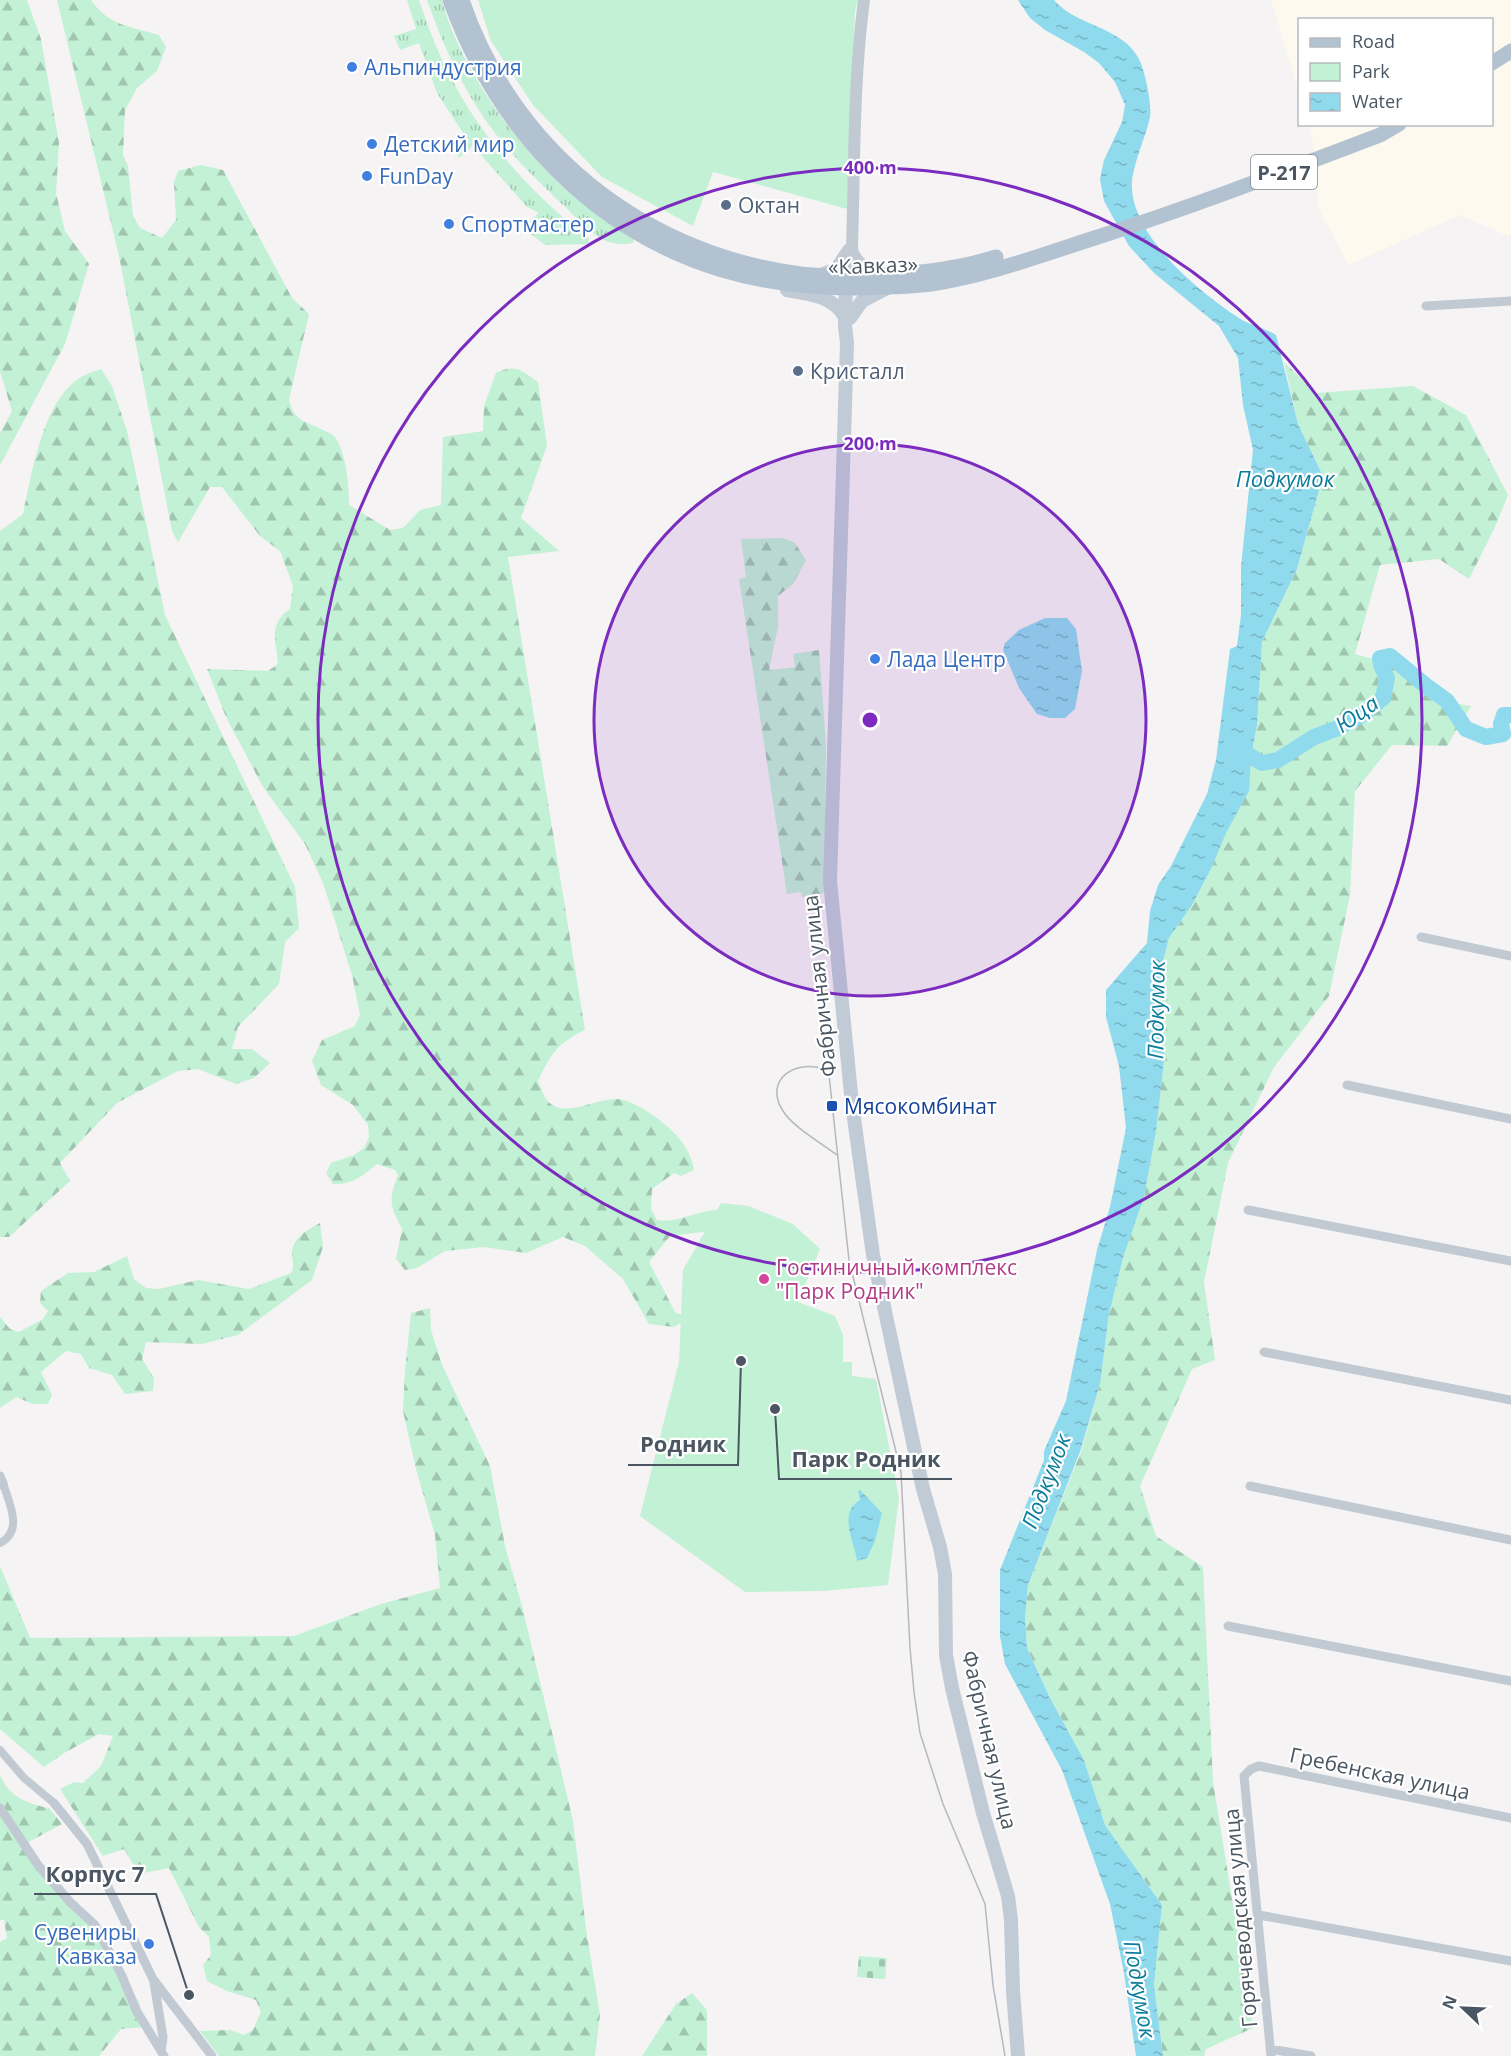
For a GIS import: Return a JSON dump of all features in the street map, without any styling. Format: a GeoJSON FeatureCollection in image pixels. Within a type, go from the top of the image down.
{"type":"FeatureCollection","features":[{"type":"Feature","properties":{"kind":"main road","name":"«Кавказ»"},"geometry":{"type":"LineString","coordinates":[[450,0],[472,54],[487,82],[529,140],[580,193],[634,232],[695,261],[726,272],[773,283],[888,281],[931,284],[959,279],[1317,159],[1380,135],[1396,126]]}},
{"type":"Feature","properties":{"kind":"main road","name":"«Кавказ»"},"geometry":{"type":"LineString","coordinates":[[462,0],[481,49],[496,78],[537,134],[586,183],[635,216],[703,249],[757,266],[848,282]]}},
{"type":"Feature","properties":{"kind":"main road"},"geometry":{"type":"LineString","coordinates":[[1493,62],[1511,51]]}},
{"type":"Feature","properties":{"kind":"main road"},"geometry":{"type":"LineString","coordinates":[[1493,72],[1511,62]]}},
{"type":"Feature","properties":{"kind":"main road","name":"«Кавказ»"},"geometry":{"type":"LineString","coordinates":[[1165,210],[1373,126]]}},
{"type":"Feature","properties":{"kind":"main road","name":"«Кавказ»"},"geometry":{"type":"LineString","coordinates":[[888,281],[983,261],[1094,233]]}},
{"type":"Feature","properties":{"kind":"main road"},"geometry":{"type":"LineString","coordinates":[[695,261],[704,269],[733,279],[764,287],[816,295],[841,310],[847,318],[862,300],[888,281]]}},
{"type":"Feature","properties":{"kind":"main road"},"geometry":{"type":"LineString","coordinates":[[848,282],[906,281],[945,275],[975,267],[983,261]]}},
{"type":"Feature","properties":{"kind":"main road","name":"Фабричная улица"},"geometry":{"type":"LineString","coordinates":[[848,282],[830,881],[846,1051],[873,1255],[920,1478],[940,1547],[945,1574],[946,1655],[952,1688],[983,1813],[1008,1896],[1018,2056]]}},
{"type":"Feature","properties":{"kind":"street"},"geometry":{"type":"LineString","coordinates":[[848,282],[860,34],[864,0]]}},
{"type":"Feature","properties":{"kind":"street"},"geometry":{"type":"LineString","coordinates":[[817,275],[837,268],[850,250]]}},
{"type":"Feature","properties":{"kind":"street"},"geometry":{"type":"LineString","coordinates":[[850,250],[859,263],[888,281]]}},
{"type":"Feature","properties":{"kind":"street"},"geometry":{"type":"LineString","coordinates":[[1426,306],[1511,301]]}},
{"type":"Feature","properties":{"kind":"street"},"geometry":{"type":"LineString","coordinates":[[1421,937],[1511,956]]}},
{"type":"Feature","properties":{"kind":"street"},"geometry":{"type":"LineString","coordinates":[[1347,1085],[1511,1119]]}},
{"type":"Feature","properties":{"kind":"street"},"geometry":{"type":"LineString","coordinates":[[1248,1210],[1511,1260]]}},
{"type":"Feature","properties":{"kind":"street"},"geometry":{"type":"LineString","coordinates":[[1264,1352],[1511,1401]]}},
{"type":"Feature","properties":{"kind":"street"},"geometry":{"type":"LineString","coordinates":[[0,1543],[10,1537],[15,1527],[1,1481]]}},
{"type":"Feature","properties":{"kind":"street"},"geometry":{"type":"LineString","coordinates":[[1250,1486],[1511,1540]]}},
{"type":"Feature","properties":{"kind":"street"},"geometry":{"type":"LineString","coordinates":[[1228,1626],[1511,1681]]}},
{"type":"Feature","properties":{"kind":"street"},"geometry":{"type":"LineString","coordinates":[[0,1750],[24,1778],[54,1803],[87,1844],[153,1979],[212,2056]]}},
{"type":"Feature","properties":{"kind":"street","name":"Гребенская улица"},"geometry":{"type":"LineString","coordinates":[[1244,1776],[1251,1769],[1259,1766],[1511,1818]]}},
{"type":"Feature","properties":{"kind":"street","name":"Горячеводская улица"},"geometry":{"type":"LineString","coordinates":[[1244,1776],[1259,1915],[1270,2053]]}},
{"type":"Feature","properties":{"kind":"street"},"geometry":{"type":"LineString","coordinates":[[0,1809],[38,1865],[70,1902],[95,1925],[122,1976],[136,2010],[162,2054]]}},
{"type":"Feature","properties":{"kind":"street"},"geometry":{"type":"LineString","coordinates":[[1259,1915],[1511,1961]]}},
{"type":"Feature","properties":{"kind":"street"},"geometry":{"type":"LineString","coordinates":[[153,1979],[163,2037],[162,2054]]}},
{"type":"Feature","properties":{"kind":"street"},"geometry":{"type":"LineString","coordinates":[[1270,2053],[1311,2056]]}},
{"type":"Feature","properties":{"kind":"shaded area"},"geometry":{"type":"Polygon","coordinates":[[[1271,0],[1511,0],[1511,235],[1505,235],[1460,215],[1348,265],[1318,207],[1309,126],[1493,126],[1493,18],[1298,18],[1298,91],[1271,0]]]}},
{"type":"Feature","properties":{"kind":"green space"},"geometry":{"type":"Polygon","coordinates":[[[0,0],[27,0],[41,39],[59,143],[56,193],[65,231],[89,264],[65,344],[0,465],[0,433],[12,411],[0,371],[0,0]]]}},
{"type":"Feature","properties":{"kind":"green space"},"geometry":{"type":"Polygon","coordinates":[[[57,0],[91,0],[98,9],[113,20],[159,35],[166,47],[157,71],[137,88],[125,110],[123,155],[128,166],[133,216],[140,228],[162,238],[176,220],[174,182],[178,171],[201,165],[223,170],[292,298],[309,314],[289,399],[296,416],[331,434],[338,442],[346,469],[349,505],[390,530],[403,528],[420,510],[441,505],[443,437],[483,431],[484,406],[496,373],[514,369],[538,382],[547,446],[521,518],[559,551],[508,557],[585,1030],[556,1050],[538,1081],[547,1099],[556,1107],[578,1107],[616,1099],[632,1103],[666,1125],[686,1148],[694,1170],[681,1176],[674,1173],[652,1189],[651,1209],[657,1220],[673,1220],[720,1210],[718,1230],[670,1236],[649,1262],[675,1312],[687,1319],[674,1327],[649,1324],[623,1279],[585,1246],[563,1237],[526,1253],[484,1247],[445,1251],[417,1268],[405,1270],[396,1259],[402,1229],[392,1203],[398,1175],[395,1170],[377,1164],[357,1179],[340,1184],[333,1184],[326,1173],[331,1163],[354,1155],[364,1148],[369,1137],[368,1125],[353,1105],[321,1085],[312,1061],[322,1040],[355,1026],[360,1015],[352,975],[323,883],[305,844],[263,787],[226,717],[207,669],[268,671],[278,664],[276,627],[283,615],[290,609],[293,586],[280,551],[260,536],[222,487],[210,487],[178,542],[172,531],[119,256],[57,0]]]}},
{"type":"Feature","properties":{"kind":"green space"},"geometry":{"type":"Polygon","coordinates":[[[407,0],[419,0],[446,68],[490,139],[507,161],[546,202],[589,238],[588,244],[545,245],[522,227],[539,213],[527,207],[473,146],[459,158],[456,152],[469,142],[437,93],[419,43],[400,50],[394,36],[416,29],[407,0]]]}},
{"type":"Feature","properties":{"kind":"green space"},"geometry":{"type":"Polygon","coordinates":[[[427,0],[442,0],[450,25],[475,76],[508,126],[527,149],[564,188],[634,240],[633,243],[609,242],[592,232],[506,147],[486,121],[462,82],[427,0]]]}},
{"type":"Feature","properties":{"kind":"green space"},"geometry":{"type":"Polygon","coordinates":[[[478,0],[858,0],[855,11],[847,209],[713,172],[693,226],[602,177],[533,105],[491,41],[478,0]]]}},
{"type":"Feature","properties":{"kind":"green space"},"geometry":{"type":"Polygon","coordinates":[[[1284,362],[1316,393],[1413,386],[1466,415],[1508,495],[1469,579],[1439,559],[1380,565],[1355,654],[1389,663],[1403,672],[1430,699],[1471,706],[1447,746],[1392,745],[1355,791],[1350,895],[1329,996],[1274,1067],[1228,1163],[1204,1282],[1215,1360],[1192,1369],[1140,1486],[1156,1536],[1203,1567],[1213,1782],[1253,2028],[1206,2049],[1204,2056],[1163,2056],[1154,1985],[1162,1905],[1105,1825],[1084,1760],[1049,1696],[1027,1648],[1025,1617],[1028,1585],[1082,1449],[1100,1384],[1109,1314],[1123,1258],[1144,1197],[1156,1132],[1164,1061],[1163,962],[1169,938],[1192,905],[1211,869],[1251,757],[1257,725],[1262,642],[1297,569],[1323,476],[1298,424],[1284,362]]]}},
{"type":"Feature","properties":{"kind":"green space"},"geometry":{"type":"Polygon","coordinates":[[[101,369],[112,386],[127,431],[165,615],[295,887],[299,928],[285,942],[279,984],[238,1027],[232,1049],[252,1049],[270,1063],[254,1078],[236,1084],[198,1069],[178,1071],[117,1103],[60,1163],[70,1181],[9,1237],[0,1237],[0,531],[23,514],[41,438],[58,401],[69,386],[83,376],[101,369]]]}},
{"type":"Feature","properties":{"kind":"green space"},"geometry":{"type":"Polygon","coordinates":[[[783,538],[795,543],[806,560],[793,584],[778,596],[778,627],[769,670],[795,667],[793,654],[819,650],[826,745],[824,893],[802,897],[801,892],[787,894],[739,579],[746,577],[741,539],[783,538]]]}},
{"type":"Feature","properties":{"kind":"green space"},"geometry":{"type":"Polygon","coordinates":[[[721,1203],[748,1206],[793,1224],[820,1249],[798,1302],[835,1316],[843,1335],[843,1362],[852,1362],[852,1376],[876,1379],[899,1498],[888,1585],[823,1591],[745,1592],[640,1516],[679,1362],[683,1270],[721,1203]]]}},
{"type":"Feature","properties":{"kind":"green space"},"geometry":{"type":"Polygon","coordinates":[[[320,1223],[323,1247],[312,1280],[238,1335],[202,1344],[146,1342],[142,1359],[154,1378],[153,1391],[125,1394],[112,1375],[89,1368],[81,1354],[66,1351],[41,1372],[52,1395],[48,1404],[33,1404],[16,1397],[0,1408],[0,1317],[10,1329],[19,1332],[43,1319],[48,1311],[40,1303],[41,1291],[68,1273],[94,1272],[127,1256],[134,1279],[146,1288],[159,1289],[198,1280],[249,1289],[291,1273],[295,1243],[301,1235],[320,1223]]]}},
{"type":"Feature","properties":{"kind":"green space"},"geometry":{"type":"Polygon","coordinates":[[[430,1308],[431,1330],[442,1365],[490,1466],[505,1546],[522,1606],[573,1821],[586,1929],[600,2015],[595,2056],[219,2056],[200,2031],[230,2030],[244,2035],[253,2030],[261,2012],[256,2000],[227,1991],[207,1981],[203,1965],[211,1955],[209,1937],[199,1927],[169,1868],[139,1874],[124,1849],[103,1856],[60,1789],[74,1782],[83,1783],[101,1766],[113,1736],[99,1734],[44,1767],[0,1729],[0,1566],[30,1638],[294,1636],[381,1604],[440,1588],[435,1535],[416,1469],[403,1411],[411,1313],[430,1308]]]}},
{"type":"Feature","properties":{"kind":"green space"},"geometry":{"type":"Polygon","coordinates":[[[0,1775],[8,1789],[14,1794],[27,1802],[49,1808],[62,1824],[23,1845],[90,1926],[139,2002],[145,2027],[121,2029],[99,2056],[0,2056],[0,1942],[7,1938],[4,1920],[0,1920],[0,1775]]]}},
{"type":"Feature","properties":{"kind":"green space"},"geometry":{"type":"Polygon","coordinates":[[[859,1956],[887,1958],[885,1979],[857,1977],[859,1956]]]}},
{"type":"Feature","properties":{"kind":"green space"},"geometry":{"type":"Polygon","coordinates":[[[692,1993],[707,2010],[707,2056],[642,2056],[676,2004],[692,1993]]]}},
{"type":"Feature","properties":{"kind":"water","name":"Подкумок"},"geometry":{"type":"Polygon","coordinates":[[[1018,0],[1054,0],[1075,16],[1122,40],[1139,59],[1148,88],[1150,117],[1134,170],[1132,191],[1138,213],[1149,234],[1183,274],[1239,318],[1276,335],[1298,424],[1323,476],[1297,569],[1262,642],[1257,725],[1251,757],[1249,791],[1192,905],[1169,938],[1163,962],[1164,1061],[1156,1132],[1144,1197],[1123,1258],[1109,1314],[1100,1384],[1081,1449],[1028,1585],[1025,1617],[1027,1648],[1049,1696],[1084,1760],[1105,1825],[1162,1905],[1154,1985],[1163,2056],[1136,2056],[1124,1973],[1110,1904],[1062,1770],[1005,1664],[1000,1636],[1000,1570],[1044,1460],[1044,1451],[1066,1401],[1097,1250],[1110,1207],[1126,1128],[1119,1066],[1106,1017],[1106,990],[1147,943],[1150,911],[1158,885],[1171,866],[1207,794],[1216,760],[1230,649],[1237,646],[1241,615],[1241,567],[1253,450],[1243,405],[1238,358],[1219,326],[1154,273],[1129,246],[1104,201],[1100,179],[1104,160],[1122,122],[1125,105],[1115,82],[1099,63],[1045,30],[1030,18],[1018,0]]]}},
{"type":"Feature","properties":{"kind":"water"},"geometry":{"type":"Polygon","coordinates":[[[1045,618],[1067,618],[1076,629],[1082,671],[1075,709],[1065,718],[1050,718],[1037,714],[1019,688],[1003,650],[1005,643],[1019,630],[1045,618]]]}},
{"type":"Feature","properties":{"kind":"water"},"geometry":{"type":"Polygon","coordinates":[[[860,1490],[882,1513],[875,1541],[867,1558],[857,1561],[848,1520],[853,1506],[860,1500],[858,1491],[860,1490]]]}},
{"type":"Feature","properties":{"kind":"waterway","name":"Юца"},"geometry":{"type":"LineString","coordinates":[[1232,745],[1262,763],[1278,760],[1314,737],[1338,728],[1363,714],[1383,698],[1387,678],[1380,658],[1390,656],[1447,701],[1466,729],[1486,737],[1503,734],[1501,724],[1504,715],[1511,715]]}},
{"type":"Feature","properties":{"kind":"tram line"},"geometry":{"type":"LineString","coordinates":[[837,1155],[800,1129],[783,1111],[777,1089],[780,1080],[787,1073],[795,1069],[816,1067],[827,1071],[829,1075],[849,1260],[901,1472],[910,1648],[920,1733],[943,1804],[985,1904],[993,1985],[1005,2056]]}},
{"type":"Feature","properties":{"kind":"place","name":"Альпиндустрия"},"geometry":{"type":"Point","coordinates":[352,67]}},
{"type":"Feature","properties":{"kind":"place","name":"Детский мир"},"geometry":{"type":"Point","coordinates":[372,144]}},
{"type":"Feature","properties":{"kind":"place","name":"FunDay"},"geometry":{"type":"Point","coordinates":[367,176]}},
{"type":"Feature","properties":{"kind":"place","name":"Октан"},"geometry":{"type":"Point","coordinates":[726,205]}},
{"type":"Feature","properties":{"kind":"place","name":"Спортмастер"},"geometry":{"type":"Point","coordinates":[449,224]}},
{"type":"Feature","properties":{"kind":"place","name":"Кристалл"},"geometry":{"type":"Point","coordinates":[798,371]}},
{"type":"Feature","properties":{"kind":"place","name":"Лада Центр"},"geometry":{"type":"Point","coordinates":[875,659]}},
{"type":"Feature","properties":{"kind":"place","name":"Мясокомбинат"},"geometry":{"type":"Point","coordinates":[832,1106]}},
{"type":"Feature","properties":{"kind":"place","name":"Гостиничный комплекс \"Парк Родник\""},"geometry":{"type":"Point","coordinates":[764,1279]}},
{"type":"Feature","properties":{"kind":"place","name":"Родник"},"geometry":{"type":"Point","coordinates":[741,1361]}},
{"type":"Feature","properties":{"kind":"place","name":"Парк Родник"},"geometry":{"type":"Point","coordinates":[775,1409]}},
{"type":"Feature","properties":{"kind":"place","name":"Сувениры Кавказа"},"geometry":{"type":"Point","coordinates":[149,1944]}},
{"type":"Feature","properties":{"kind":"place","name":"Корпус 7"},"geometry":{"type":"Point","coordinates":[189,1995]}}]}
